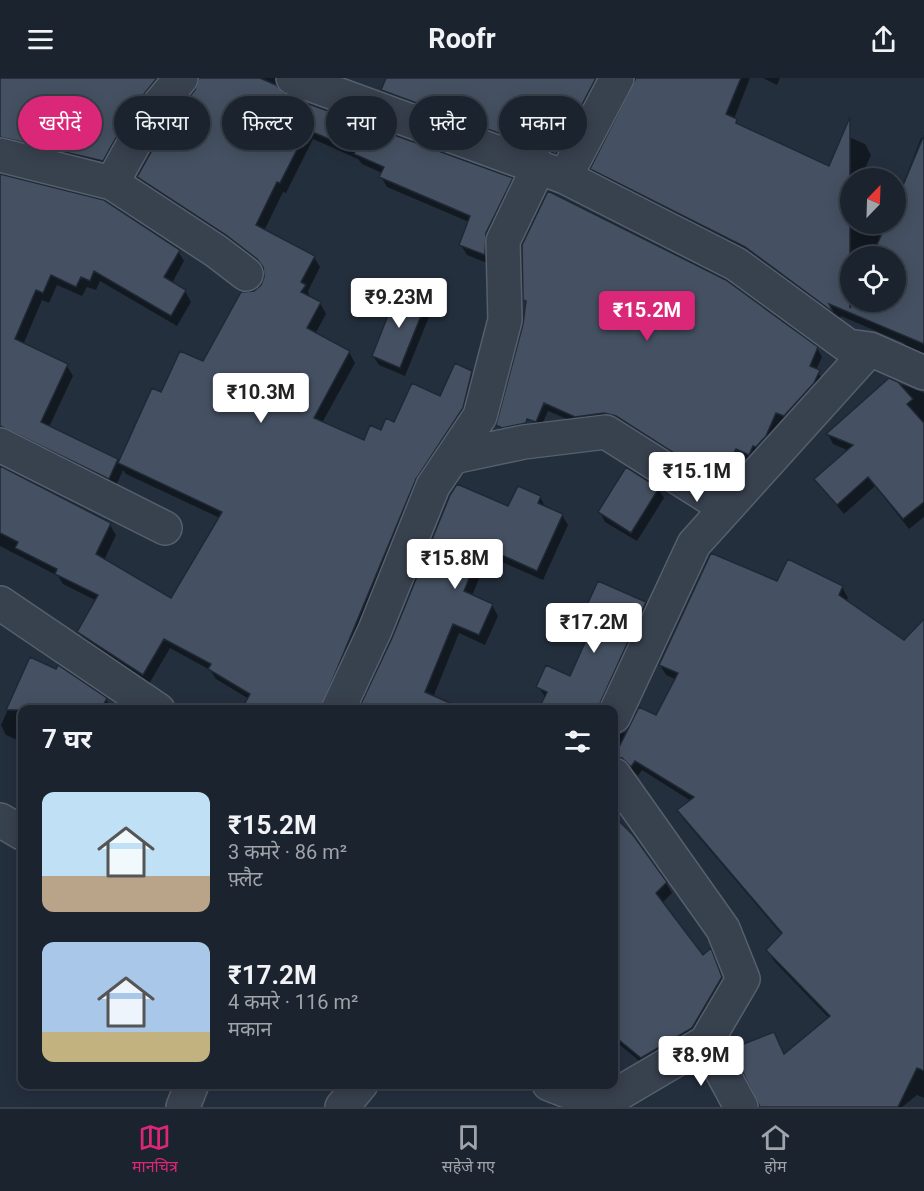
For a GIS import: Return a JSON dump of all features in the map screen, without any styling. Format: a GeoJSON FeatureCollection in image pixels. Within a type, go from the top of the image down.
{"type":"FeatureCollection","features":[{"type":"Feature","properties":{"kind":"street"},"geometry":{"type":"LineString","coordinates":[[112,183],[148,118],[181,78]]}},
{"type":"Feature","properties":{"kind":"street"},"geometry":{"type":"LineString","coordinates":[[293,78],[552,172],[736,264],[848,346],[870,349],[924,373]]}},
{"type":"Feature","properties":{"kind":"street"},"geometry":{"type":"LineString","coordinates":[[341,705],[375,630],[433,486],[480,416],[505,320],[503,241],[617,78]]}},
{"type":"Feature","properties":{"kind":"street"},"geometry":{"type":"LineString","coordinates":[[0,155],[112,183],[216,251],[246,274]]}},
{"type":"Feature","properties":{"kind":"street"},"geometry":{"type":"LineString","coordinates":[[618,707],[694,544],[870,349]]}},
{"type":"Feature","properties":{"kind":"street"},"geometry":{"type":"LineString","coordinates":[[453,457],[524,442],[606,432],[726,508]]}},
{"type":"Feature","properties":{"kind":"street"},"geometry":{"type":"LineString","coordinates":[[0,445],[165,528]]}},
{"type":"Feature","properties":{"kind":"street"},"geometry":{"type":"LineString","coordinates":[[0,603],[151,705]]}},
{"type":"Feature","properties":{"kind":"street"},"geometry":{"type":"LineString","coordinates":[[561,1089],[598,1105],[706,1042],[743,979],[723,929],[618,781]]}},
{"type":"Feature","properties":{"kind":"street"},"geometry":{"type":"LineString","coordinates":[[0,820],[18,831]]}},
{"type":"Feature","properties":{"kind":"street"},"geometry":{"type":"LineString","coordinates":[[706,1042],[741,1107]]}},
{"type":"Feature","properties":{"kind":"street"},"geometry":{"type":"LineString","coordinates":[[183,1107],[190,1089]]}},
{"type":"Feature","properties":{"kind":"street"},"geometry":{"type":"LineString","coordinates":[[342,1107],[357,1089]]}},
{"type":"Feature","properties":{"kind":"building"},"geometry":{"type":"Polygon","coordinates":[[[0,78],[157,78],[142,96],[114,96],[114,141],[103,161],[56,150],[102,150],[102,96],[18,96],[18,141],[0,137],[0,78]]]}},
{"type":"Feature","properties":{"kind":"building"},"geometry":{"type":"Polygon","coordinates":[[[199,78],[260,78],[276,85],[287,96],[222,96],[222,150],[297,150],[280,183],[277,182],[256,225],[315,256],[301,282],[306,285],[301,292],[321,302],[307,328],[350,351],[314,418],[364,440],[370,425],[381,430],[386,418],[394,422],[412,383],[440,396],[455,363],[472,371],[463,408],[416,479],[322,705],[244,705],[250,694],[208,669],[211,664],[164,639],[143,675],[77,632],[98,595],[55,574],[57,569],[15,548],[18,542],[0,533],[0,466],[111,523],[96,554],[171,598],[222,512],[118,463],[152,388],[161,392],[180,351],[203,361],[241,292],[254,291],[261,285],[264,277],[263,267],[257,259],[226,235],[137,177],[152,150],[210,150],[210,96],[190,96],[199,78]]]}},
{"type":"Feature","properties":{"kind":"building"},"geometry":{"type":"Polygon","coordinates":[[[386,78],[596,78],[587,96],[499,96],[499,133],[487,129],[487,96],[409,96],[409,100],[381,90],[386,78]]]}},
{"type":"Feature","properties":{"kind":"building"},"geometry":{"type":"Polygon","coordinates":[[[636,78],[741,78],[726,114],[737,119],[736,123],[829,166],[850,117],[850,168],[840,168],[840,234],[850,234],[850,246],[840,246],[840,309],[829,304],[833,312],[745,247],[590,169],[636,78]]]}},
{"type":"Feature","properties":{"kind":"building"},"geometry":{"type":"Polygon","coordinates":[[[314,106],[326,110],[326,138],[314,133],[314,106]]]}},
{"type":"Feature","properties":{"kind":"building"},"geometry":{"type":"Polygon","coordinates":[[[924,135],[924,344],[848,312],[906,312],[906,246],[876,246],[882,234],[906,234],[906,178],[924,135]]]}},
{"type":"Feature","properties":{"kind":"building"},"geometry":{"type":"Polygon","coordinates":[[[397,136],[409,140],[409,150],[436,150],[513,178],[486,233],[485,255],[459,245],[470,216],[379,177],[384,167],[354,154],[356,150],[397,150],[397,136]]]}},
{"type":"Feature","properties":{"kind":"building"},"geometry":{"type":"Polygon","coordinates":[[[545,150],[558,150],[556,154],[545,150]]]}},
{"type":"Feature","properties":{"kind":"building"},"geometry":{"type":"Polygon","coordinates":[[[0,174],[104,200],[180,250],[164,277],[186,290],[171,316],[94,271],[90,281],[81,277],[76,287],[51,275],[43,293],[36,290],[15,339],[68,364],[41,422],[118,459],[109,479],[0,426],[0,174]]]}},
{"type":"Feature","properties":{"kind":"building"},"geometry":{"type":"Polygon","coordinates":[[[548,191],[726,280],[818,347],[810,366],[820,370],[814,383],[784,416],[776,413],[766,436],[756,447],[753,446],[749,455],[736,449],[723,471],[710,464],[705,473],[616,416],[604,413],[575,417],[544,403],[536,422],[527,419],[526,423],[502,428],[496,425],[523,324],[526,301],[523,300],[522,245],[548,191]]]}},
{"type":"Feature","properties":{"kind":"building"},"geometry":{"type":"Polygon","coordinates":[[[398,290],[427,301],[400,368],[372,356],[398,290]]]}},
{"type":"Feature","properties":{"kind":"building"},"geometry":{"type":"Polygon","coordinates":[[[889,378],[898,382],[913,399],[907,404],[924,423],[924,502],[903,519],[868,477],[837,505],[814,479],[853,445],[826,434],[889,378]]]}},
{"type":"Feature","properties":{"kind":"building"},"geometry":{"type":"Polygon","coordinates":[[[626,467],[659,488],[631,533],[598,512],[626,467]]]}},
{"type":"Feature","properties":{"kind":"building"},"geometry":{"type":"Polygon","coordinates":[[[457,484],[508,506],[518,486],[541,496],[538,503],[563,514],[537,571],[482,546],[464,591],[493,604],[479,635],[453,624],[425,692],[455,705],[360,705],[392,638],[450,495],[457,484]]]}},
{"type":"Feature","properties":{"kind":"building"},"geometry":{"type":"Polygon","coordinates":[[[711,553],[777,581],[788,559],[843,586],[839,595],[904,640],[924,619],[924,1071],[917,1068],[898,1107],[760,1107],[731,1049],[774,1032],[784,1054],[830,1016],[766,950],[782,933],[677,810],[694,797],[635,761],[631,767],[622,758],[618,758],[618,749],[639,707],[656,715],[678,673],[659,665],[711,553]]]}},
{"type":"Feature","properties":{"kind":"building"},"geometry":{"type":"Polygon","coordinates":[[[598,581],[646,602],[599,705],[540,705],[547,692],[536,687],[546,665],[570,676],[599,611],[587,605],[598,581]]]}},
{"type":"Feature","properties":{"kind":"building"},"geometry":{"type":"Polygon","coordinates":[[[30,657],[56,669],[58,665],[107,698],[104,705],[18,705],[18,710],[6,710],[30,657]]]}},
{"type":"Feature","properties":{"kind":"building"},"geometry":{"type":"Polygon","coordinates":[[[618,820],[633,835],[667,882],[656,893],[703,955],[711,948],[722,977],[692,1028],[641,1058],[618,1039],[618,820]]]}}]}
